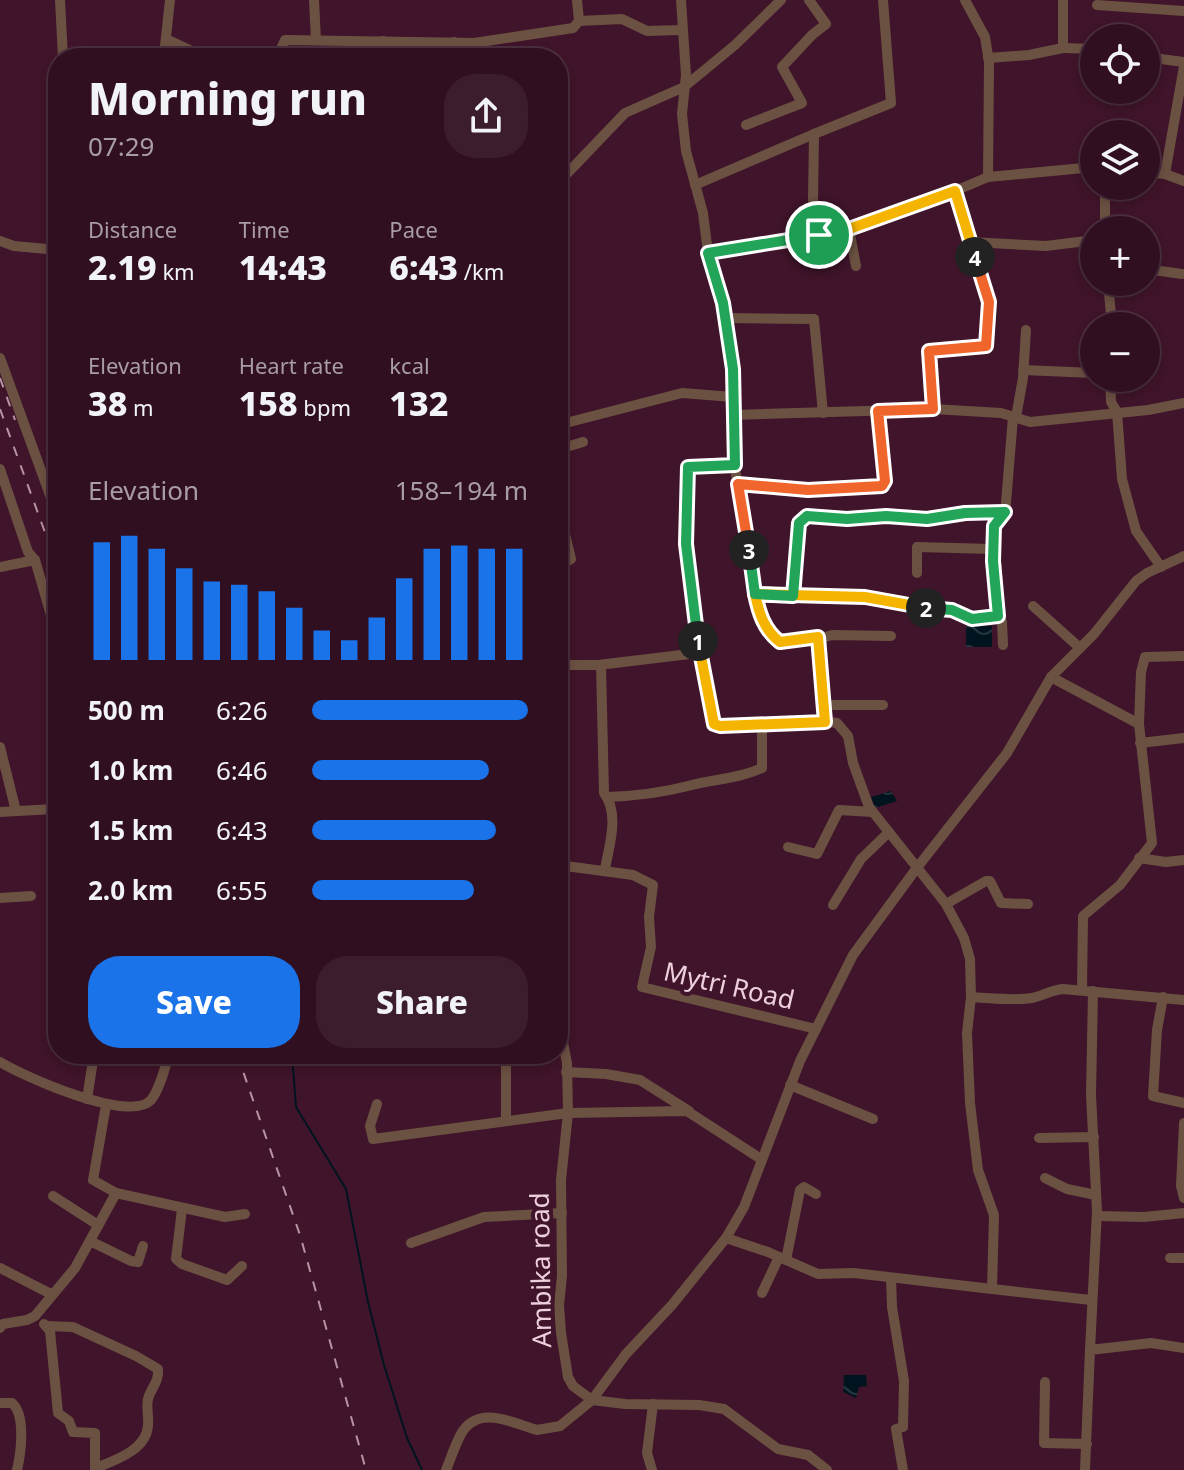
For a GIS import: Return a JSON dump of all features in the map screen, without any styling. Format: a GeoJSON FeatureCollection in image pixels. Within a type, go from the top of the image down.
{"type":"FeatureCollection","features":[{"type":"Feature","properties":{"kind":"street"},"geometry":{"type":"LineString","coordinates":[[60,0],[62,48]]}},
{"type":"Feature","properties":{"kind":"street"},"geometry":{"type":"LineString","coordinates":[[164,48],[170,0]]}},
{"type":"Feature","properties":{"kind":"street"},"geometry":{"type":"LineString","coordinates":[[314,0],[316,40]]}},
{"type":"Feature","properties":{"kind":"street"},"geometry":{"type":"LineString","coordinates":[[281,48],[285,40],[474,43],[536,35],[573,28],[579,21],[577,0]]}},
{"type":"Feature","properties":{"kind":"street"},"geometry":{"type":"LineString","coordinates":[[681,0],[686,75],[682,114],[686,151],[726,318],[733,369],[735,465],[749,568],[759,613],[771,635],[780,642],[832,635],[891,636]]}},
{"type":"Feature","properties":{"kind":"street"},"geometry":{"type":"LineString","coordinates":[[568,173],[625,113],[684,87],[735,45],[781,0]]}},
{"type":"Feature","properties":{"kind":"street"},"geometry":{"type":"LineString","coordinates":[[746,125],[802,103],[782,67],[826,24],[809,0]]}},
{"type":"Feature","properties":{"kind":"street"},"geometry":{"type":"LineString","coordinates":[[695,185],[891,103],[883,0]]}},
{"type":"Feature","properties":{"kind":"street"},"geometry":{"type":"LineString","coordinates":[[965,0],[985,37],[988,58],[988,177]]}},
{"type":"Feature","properties":{"kind":"street"},"geometry":{"type":"LineString","coordinates":[[1063,0],[1063,48]]}},
{"type":"Feature","properties":{"kind":"street"},"geometry":{"type":"LineString","coordinates":[[1097,5],[1184,11]]}},
{"type":"Feature","properties":{"kind":"street"},"geometry":{"type":"LineString","coordinates":[[579,21],[622,19],[647,31],[682,30]]}},
{"type":"Feature","properties":{"kind":"street"},"geometry":{"type":"LineString","coordinates":[[166,39],[185,48]]}},
{"type":"Feature","properties":{"kind":"street"},"geometry":{"type":"LineString","coordinates":[[383,41],[383,48]]}},
{"type":"Feature","properties":{"kind":"street"},"geometry":{"type":"LineString","coordinates":[[454,42],[455,48]]}},
{"type":"Feature","properties":{"kind":"street"},"geometry":{"type":"LineString","coordinates":[[988,58],[1080,49]]}},
{"type":"Feature","properties":{"kind":"street"},"geometry":{"type":"LineString","coordinates":[[1160,60],[1184,64],[1165,174]]}},
{"type":"Feature","properties":{"kind":"street"},"geometry":{"type":"LineString","coordinates":[[814,134],[813,200],[819,235]]}},
{"type":"Feature","properties":{"kind":"street"},"geometry":{"type":"LineString","coordinates":[[708,253],[849,229],[988,177],[1080,168]]}},
{"type":"Feature","properties":{"kind":"street"},"geometry":{"type":"LineString","coordinates":[[1160,173],[1184,181]]}},
{"type":"Feature","properties":{"kind":"street"},"geometry":{"type":"LineString","coordinates":[[933,409],[929,351],[986,346],[989,302],[955,191]]}},
{"type":"Feature","properties":{"kind":"street"},"geometry":{"type":"LineString","coordinates":[[849,229],[856,266]]}},
{"type":"Feature","properties":{"kind":"street"},"geometry":{"type":"LineString","coordinates":[[0,241],[14,246],[48,249]]}},
{"type":"Feature","properties":{"kind":"street"},"geometry":{"type":"LineString","coordinates":[[970,242],[1046,246],[1080,242]]}},
{"type":"Feature","properties":{"kind":"street"},"geometry":{"type":"LineString","coordinates":[[1160,271],[1182,274]]}},
{"type":"Feature","properties":{"kind":"street"},"geometry":{"type":"LineString","coordinates":[[726,318],[814,319],[823,413]]}},
{"type":"Feature","properties":{"kind":"street"},"geometry":{"type":"LineString","coordinates":[[1003,645],[1002,622],[998,616],[994,526],[1005,512],[1026,330]]}},
{"type":"Feature","properties":{"kind":"street"},"geometry":{"type":"LineString","coordinates":[[0,358],[48,490]]}},
{"type":"Feature","properties":{"kind":"street"},"geometry":{"type":"LineString","coordinates":[[1023,370],[1080,372]]}},
{"type":"Feature","properties":{"kind":"street"},"geometry":{"type":"LineString","coordinates":[[1111,392],[1111,402],[1117,412],[1122,479],[1136,531],[1161,567]]}},
{"type":"Feature","properties":{"kind":"street"},"geometry":{"type":"LineString","coordinates":[[568,422],[682,393],[733,397]]}},
{"type":"Feature","properties":{"kind":"street"},"geometry":{"type":"LineString","coordinates":[[732,415],[933,409],[1001,413],[1030,422],[1184,403]]}},
{"type":"Feature","properties":{"kind":"street"},"geometry":{"type":"LineString","coordinates":[[738,484],[808,490],[882,486],[885,481],[878,411]]}},
{"type":"Feature","properties":{"kind":"street"},"geometry":{"type":"LineString","coordinates":[[568,446],[583,442]]}},
{"type":"Feature","properties":{"kind":"street"},"geometry":{"type":"LineString","coordinates":[[735,465],[688,467],[686,544],[698,653],[714,724],[837,723],[848,736],[853,763],[873,812],[946,904],[964,938],[970,959],[971,997],[967,1033],[970,1103],[978,1170],[994,1215],[992,1289]]}},
{"type":"Feature","properties":{"kind":"street"},"geometry":{"type":"LineString","coordinates":[[0,469],[28,552],[35,560],[48,605]]}},
{"type":"Feature","properties":{"kind":"street"},"geometry":{"type":"LineString","coordinates":[[793,596],[799,523],[807,516],[927,519],[965,513],[1005,512]]}},
{"type":"Feature","properties":{"kind":"street"},"geometry":{"type":"LineString","coordinates":[[917,573],[917,547],[993,549]]}},
{"type":"Feature","properties":{"kind":"street"},"geometry":{"type":"LineString","coordinates":[[446,1470],[461,1434],[475,1421],[491,1416],[537,1430],[560,1426],[592,1400],[626,1354],[672,1305],[726,1238],[744,1207],[790,1085],[853,955],[1007,753],[1051,677],[1080,648],[1136,581],[1184,556]]}},
{"type":"Feature","properties":{"kind":"street"},"geometry":{"type":"LineString","coordinates":[[0,567],[35,560]]}},
{"type":"Feature","properties":{"kind":"street"},"geometry":{"type":"LineString","coordinates":[[755,594],[865,597],[952,610],[972,619],[998,616]]}},
{"type":"Feature","properties":{"kind":"street"},"geometry":{"type":"LineString","coordinates":[[1033,606],[1080,648]]}},
{"type":"Feature","properties":{"kind":"street"},"geometry":{"type":"LineString","coordinates":[[818,639],[825,722]]}},
{"type":"Feature","properties":{"kind":"street"},"geometry":{"type":"LineString","coordinates":[[568,665],[601,665],[698,653]]}},
{"type":"Feature","properties":{"kind":"street"},"geometry":{"type":"LineString","coordinates":[[1085,1470],[1097,1216],[1083,916],[1120,885],[1152,843],[1140,743],[1141,672],[1145,657],[1184,656]]}},
{"type":"Feature","properties":{"kind":"street"},"geometry":{"type":"LineString","coordinates":[[601,665],[604,793],[610,802],[612,825],[605,869]]}},
{"type":"Feature","properties":{"kind":"street"},"geometry":{"type":"LineString","coordinates":[[1051,677],[1139,724]]}},
{"type":"Feature","properties":{"kind":"street"},"geometry":{"type":"LineString","coordinates":[[824,705],[883,705]]}},
{"type":"Feature","properties":{"kind":"street"},"geometry":{"type":"LineString","coordinates":[[607,797],[673,792],[687,786],[744,776],[762,768],[762,726]]}},
{"type":"Feature","properties":{"kind":"street"},"geometry":{"type":"LineString","coordinates":[[1140,743],[1184,738]]}},
{"type":"Feature","properties":{"kind":"street"},"geometry":{"type":"LineString","coordinates":[[0,747],[16,811]]}},
{"type":"Feature","properties":{"kind":"street"},"geometry":{"type":"LineString","coordinates":[[0,812],[48,809]]}},
{"type":"Feature","properties":{"kind":"street"},"geometry":{"type":"LineString","coordinates":[[788,847],[817,854],[839,810],[873,812]]}},
{"type":"Feature","properties":{"kind":"street"},"geometry":{"type":"LineString","coordinates":[[833,905],[861,859],[889,832]]}},
{"type":"Feature","properties":{"kind":"street"},"geometry":{"type":"LineString","coordinates":[[1139,858],[1166,862],[1184,860]]}},
{"type":"Feature","properties":{"kind":"street","name":"Mytri Road"},"geometry":{"type":"LineString","coordinates":[[568,866],[633,875],[653,885],[649,917],[651,947],[642,987],[816,1029]]}},
{"type":"Feature","properties":{"kind":"street"},"geometry":{"type":"LineString","coordinates":[[946,904],[986,881],[990,881],[1001,903],[1028,904]]}},
{"type":"Feature","properties":{"kind":"street"},"geometry":{"type":"LineString","coordinates":[[0,898],[31,896]]}},
{"type":"Feature","properties":{"kind":"street"},"geometry":{"type":"LineString","coordinates":[[971,997],[1026,999],[1036,998],[1047,991],[1087,990],[1184,1000]]}},
{"type":"Feature","properties":{"kind":"street"},"geometry":{"type":"LineString","coordinates":[[1163,997],[1157,1030],[1153,1096],[1184,1103]]}},
{"type":"Feature","properties":{"kind":"street"},"geometry":{"type":"LineString","coordinates":[[87,1099],[92,1064]]}},
{"type":"Feature","properties":{"kind":"street"},"geometry":{"type":"LineString","coordinates":[[2,1066],[40,1083],[106,1105],[144,1105],[151,1100],[165,1064]]}},
{"type":"Feature","properties":{"kind":"street"},"geometry":{"type":"LineString","coordinates":[[506,1064],[506,1120]]}},
{"type":"Feature","properties":{"kind":"street","name":"Ambika road"},"geometry":{"type":"LineString","coordinates":[[564,1064],[568,1113],[561,1180],[561,1333],[568,1377],[573,1386],[592,1400]]}},
{"type":"Feature","properties":{"kind":"street"},"geometry":{"type":"LineString","coordinates":[[566,1072],[640,1080],[761,1159]]}},
{"type":"Feature","properties":{"kind":"street"},"geometry":{"type":"LineString","coordinates":[[790,1085],[873,1119]]}},
{"type":"Feature","properties":{"kind":"street"},"geometry":{"type":"LineString","coordinates":[[377,1104],[370,1126],[373,1139],[568,1113],[687,1111],[761,1159]]}},
{"type":"Feature","properties":{"kind":"street"},"geometry":{"type":"LineString","coordinates":[[106,1105],[93,1180],[116,1193],[182,1209],[225,1217],[245,1214]]}},
{"type":"Feature","properties":{"kind":"street"},"geometry":{"type":"LineString","coordinates":[[1184,1123],[1181,1186],[1184,1198]]}},
{"type":"Feature","properties":{"kind":"street"},"geometry":{"type":"LineString","coordinates":[[1039,1138],[1094,1137]]}},
{"type":"Feature","properties":{"kind":"street"},"geometry":{"type":"LineString","coordinates":[[1045,1178],[1067,1189],[1096,1195]]}},
{"type":"Feature","properties":{"kind":"street"},"geometry":{"type":"LineString","coordinates":[[762,1293],[782,1258],[800,1190],[804,1187],[816,1194]]}},
{"type":"Feature","properties":{"kind":"street"},"geometry":{"type":"LineString","coordinates":[[0,1327],[35,1316],[75,1268],[116,1193]]}},
{"type":"Feature","properties":{"kind":"street"},"geometry":{"type":"LineString","coordinates":[[53,1196],[98,1225]]}},
{"type":"Feature","properties":{"kind":"street"},"geometry":{"type":"LineString","coordinates":[[182,1209],[176,1259],[227,1280],[242,1266]]}},
{"type":"Feature","properties":{"kind":"street"},"geometry":{"type":"LineString","coordinates":[[411,1243],[484,1217],[562,1213]]}},
{"type":"Feature","properties":{"kind":"street"},"geometry":{"type":"LineString","coordinates":[[1097,1216],[1144,1217],[1184,1213]]}},
{"type":"Feature","properties":{"kind":"street"},"geometry":{"type":"LineString","coordinates":[[726,1238],[818,1274],[854,1273],[1091,1300]]}},
{"type":"Feature","properties":{"kind":"street"},"geometry":{"type":"LineString","coordinates":[[90,1241],[138,1262],[143,1246]]}},
{"type":"Feature","properties":{"kind":"street"},"geometry":{"type":"LineString","coordinates":[[1170,1258],[1184,1258]]}},
{"type":"Feature","properties":{"kind":"street"},"geometry":{"type":"LineString","coordinates":[[0,1268],[51,1294]]}},
{"type":"Feature","properties":{"kind":"street"},"geometry":{"type":"LineString","coordinates":[[891,1278],[892,1307],[904,1381],[903,1427],[896,1429],[903,1470]]}},
{"type":"Feature","properties":{"kind":"street"},"geometry":{"type":"LineString","coordinates":[[35,1316],[50,1331],[58,1413],[69,1421],[73,1432],[95,1433],[96,1469],[122,1457],[143,1440],[148,1430],[148,1397],[157,1383],[158,1369],[73,1327],[47,1326]]}},
{"type":"Feature","properties":{"kind":"street"},"geometry":{"type":"LineString","coordinates":[[1090,1350],[1151,1343],[1184,1348]]}},
{"type":"Feature","properties":{"kind":"street"},"geometry":{"type":"LineString","coordinates":[[1045,1382],[1044,1443],[1087,1444]]}},
{"type":"Feature","properties":{"kind":"street"},"geometry":{"type":"LineString","coordinates":[[592,1400],[724,1409],[778,1449],[808,1455],[827,1470]]}},
{"type":"Feature","properties":{"kind":"street"},"geometry":{"type":"LineString","coordinates":[[0,1403],[12,1403],[18,1410],[20,1451],[17,1470]]}},
{"type":"Feature","properties":{"kind":"street"},"geometry":{"type":"LineString","coordinates":[[652,1470],[647,1453],[653,1404]]}},
{"type":"Feature","properties":{"kind":"water"},"geometry":{"type":"Polygon","coordinates":[[[966,626],[992,626],[992,647],[966,647],[966,626]]]}},
{"type":"Feature","properties":{"kind":"water"},"geometry":{"type":"Polygon","coordinates":[[[891,791],[897,801],[875,808],[871,797],[891,791]]]}},
{"type":"Feature","properties":{"kind":"water"},"geometry":{"type":"Polygon","coordinates":[[[844,1375],[866,1375],[867,1386],[859,1387],[856,1398],[843,1392],[844,1375]]]}},
{"type":"Feature","properties":{"kind":"waterway"},"geometry":{"type":"LineString","coordinates":[[293,1064],[296,1107],[346,1189],[384,1365],[407,1438],[422,1470]]}},
{"type":"Feature","properties":{"kind":"railway"},"geometry":{"type":"LineString","coordinates":[[0,378],[15,420]]}},
{"type":"Feature","properties":{"kind":"railway"},"geometry":{"type":"LineString","coordinates":[[0,409],[48,541]]}},
{"type":"Feature","properties":{"kind":"railway"},"geometry":{"type":"LineString","coordinates":[[240,1064],[300,1235],[366,1470]]}},
{"type":"Feature","properties":{"kind":"route"},"geometry":{"type":"LineString","coordinates":[[819,235],[708,253],[723,303],[733,369],[732,446],[735,465],[688,467],[686,544],[698,653],[714,724],[720,726],[825,722],[818,637],[780,642],[771,635],[759,613],[755,594],[809,597],[865,597],[952,610],[972,619],[998,616],[993,561],[994,526],[1005,512],[965,513],[927,519],[807,516],[799,523],[793,596],[755,594],[738,484],[808,490],[882,486],[885,481],[878,411],[933,409],[929,351],[986,346],[989,302],[955,191],[849,229],[819,235]]}}]}
